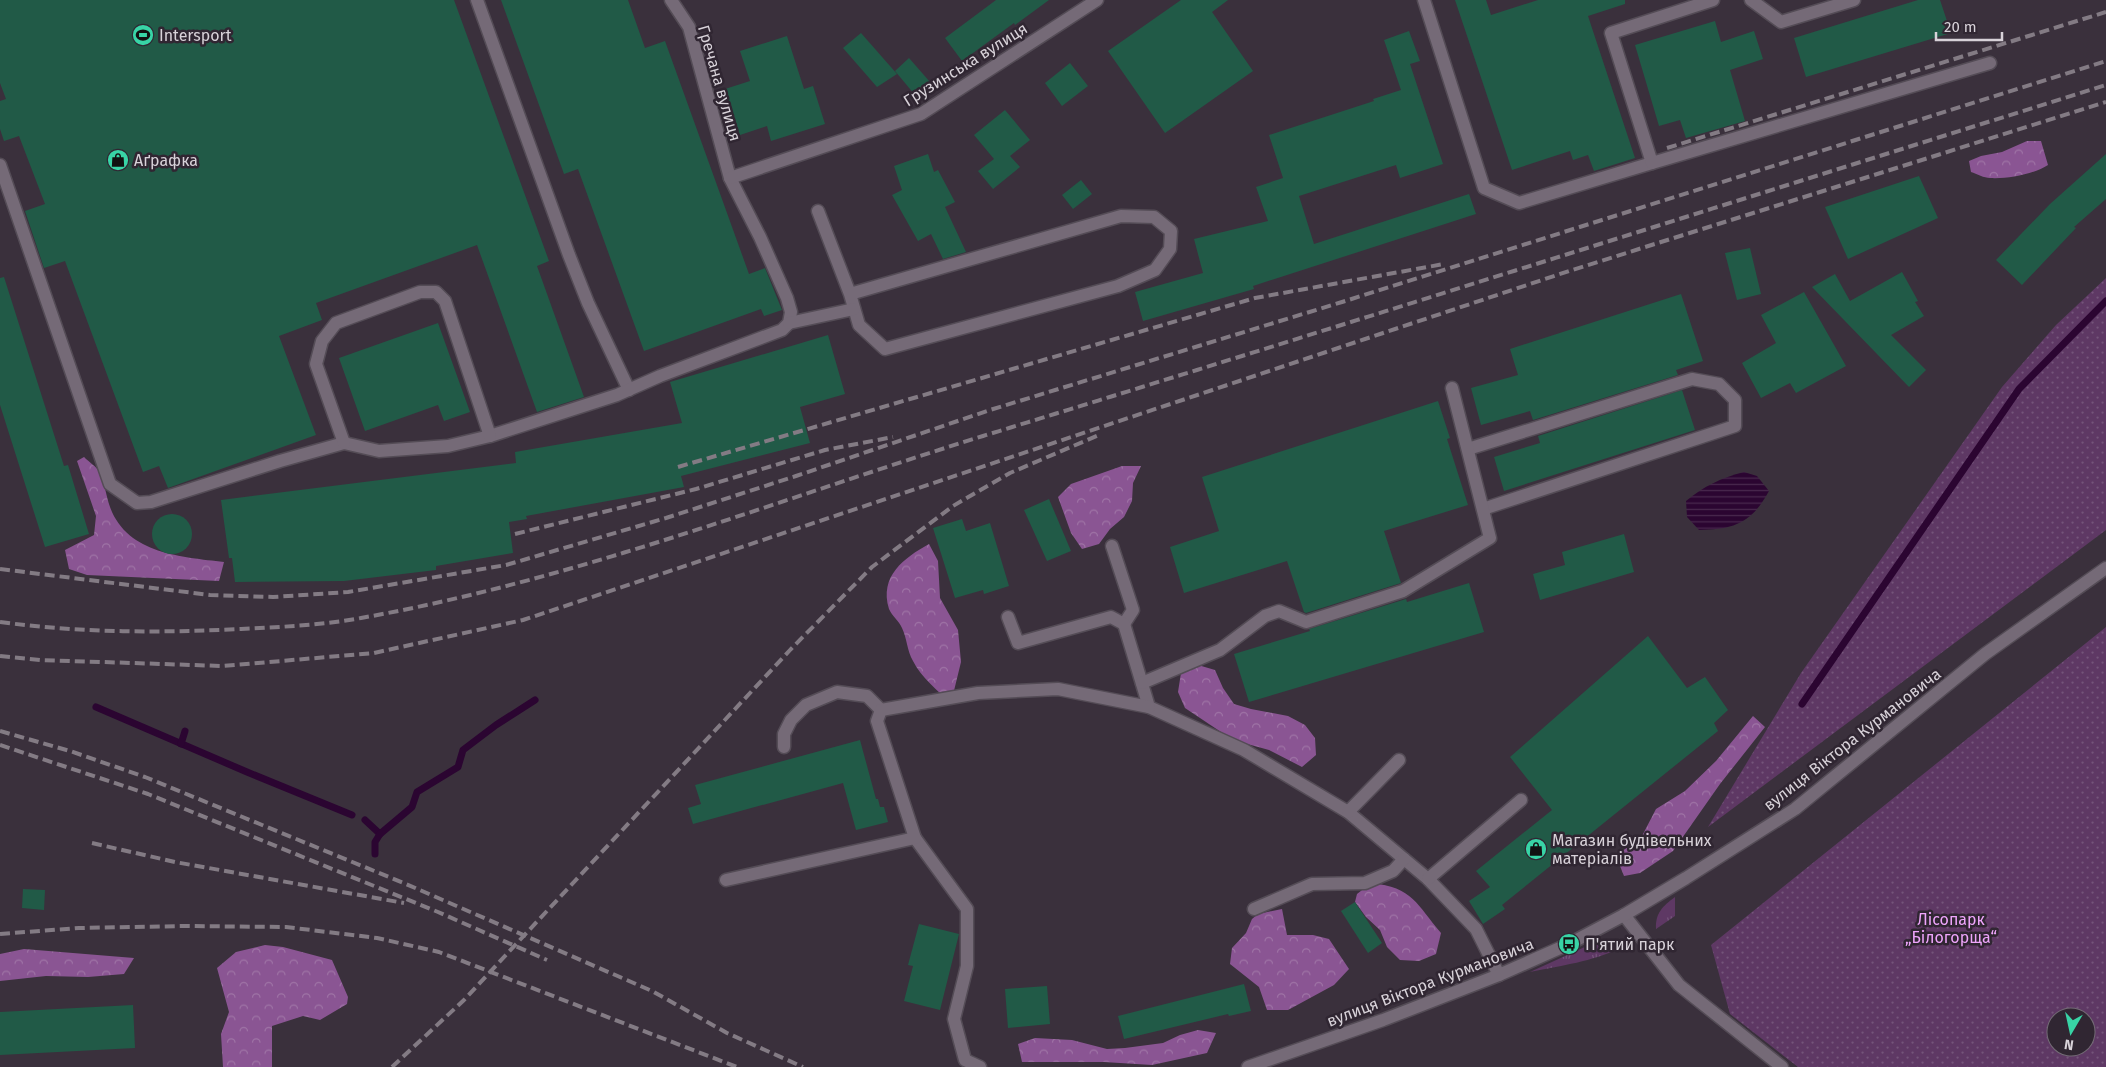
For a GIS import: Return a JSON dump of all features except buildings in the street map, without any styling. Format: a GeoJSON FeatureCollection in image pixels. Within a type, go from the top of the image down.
{"type":"FeatureCollection","features":[{"type":"Feature","properties":{"kind":"street"},"geometry":{"type":"LineString","coordinates":[[477,0],[569,255],[588,303],[629,390]]}},
{"type":"Feature","properties":{"kind":"street","name":"Гречана вулиця"},"geometry":{"type":"LineString","coordinates":[[670,0],[689,27],[730,178],[760,237],[787,298],[791,312],[789,323]]}},
{"type":"Feature","properties":{"kind":"street","name":"Грузинська вулиця"},"geometry":{"type":"LineString","coordinates":[[730,178],[921,114],[1097,0]]}},
{"type":"Feature","properties":{"kind":"street"},"geometry":{"type":"LineString","coordinates":[[1424,0],[1484,188],[1519,203],[1990,63]]}},
{"type":"Feature","properties":{"kind":"street"},"geometry":{"type":"LineString","coordinates":[[1652,163],[1611,33],[1714,0]]}},
{"type":"Feature","properties":{"kind":"street"},"geometry":{"type":"LineString","coordinates":[[1751,0],[1781,22],[1854,0]]}},
{"type":"Feature","properties":{"kind":"street"},"geometry":{"type":"LineString","coordinates":[[0,165],[110,484],[137,503],[151,502],[280,460],[344,442],[379,451],[448,446],[490,436],[629,390],[782,330],[789,323],[854,309]]}},
{"type":"Feature","properties":{"kind":"street"},"geometry":{"type":"LineString","coordinates":[[818,211],[850,294],[859,325],[885,349],[1118,286],[1155,270],[1170,249],[1171,231],[1154,217],[1121,216],[850,294]]}},
{"type":"Feature","properties":{"kind":"street"},"geometry":{"type":"LineString","coordinates":[[344,442],[316,364],[322,341],[336,323],[420,292],[436,292],[445,301],[490,436]]}},
{"type":"Feature","properties":{"kind":"street"},"geometry":{"type":"LineString","coordinates":[[1468,449],[1692,378],[1719,384],[1736,400],[1735,426],[1483,509]]}},
{"type":"Feature","properties":{"kind":"street"},"geometry":{"type":"LineString","coordinates":[[1142,683],[1220,650],[1266,616],[1279,611],[1306,622],[1403,591],[1490,538],[1452,388]]}},
{"type":"Feature","properties":{"kind":"street"},"geometry":{"type":"LineString","coordinates":[[1112,546],[1133,610],[1124,624]]}},
{"type":"Feature","properties":{"kind":"street","name":"вулиця Віктора Курмановича"},"geometry":{"type":"LineString","coordinates":[[1248,1067],[1272,1064],[1499,976],[1569,944],[1686,878],[1795,809],[1985,654],[2106,568]]}},
{"type":"Feature","properties":{"kind":"street"},"geometry":{"type":"LineString","coordinates":[[1008,617],[1018,643],[1111,617],[1124,624],[1149,707]]}},
{"type":"Feature","properties":{"kind":"street"},"geometry":{"type":"LineString","coordinates":[[881,710],[978,693],[1058,688],[1149,707],[1244,750],[1348,812],[1428,879],[1476,929],[1499,976]]}},
{"type":"Feature","properties":{"kind":"street"},"geometry":{"type":"LineString","coordinates":[[784,747],[784,734],[792,720],[806,705],[837,692],[867,696],[881,710]]}},
{"type":"Feature","properties":{"kind":"street"},"geometry":{"type":"LineString","coordinates":[[881,710],[877,721],[915,838],[967,909],[967,966],[954,1019],[965,1060],[980,1067]]}},
{"type":"Feature","properties":{"kind":"street"},"geometry":{"type":"LineString","coordinates":[[1348,812],[1400,760]]}},
{"type":"Feature","properties":{"kind":"street"},"geometry":{"type":"LineString","coordinates":[[1428,879],[1521,800]]}},
{"type":"Feature","properties":{"kind":"street"},"geometry":{"type":"LineString","coordinates":[[726,880],[915,838]]}},
{"type":"Feature","properties":{"kind":"street"},"geometry":{"type":"LineString","coordinates":[[1254,908],[1312,884],[1365,883],[1393,871],[1404,859]]}},
{"type":"Feature","properties":{"kind":"street"},"geometry":{"type":"LineString","coordinates":[[1624,914],[1680,985],[1782,1067]]}},
{"type":"Feature","properties":{"kind":"green space"},"geometry":{"type":"Polygon","coordinates":[[[2027,141],[2041,141],[2048,165],[2028,173],[2005,178],[1988,178],[1971,172],[1969,161],[1981,156],[2002,152],[2027,141]]]}},
{"type":"Feature","properties":{"kind":"green space"},"geometry":{"type":"Polygon","coordinates":[[[2106,278],[2106,530],[1708,827],[1801,673],[2002,387],[2056,325],[2106,278]]]}},
{"type":"Feature","properties":{"kind":"green space"},"geometry":{"type":"Polygon","coordinates":[[[84,457],[100,473],[110,507],[118,523],[129,535],[142,544],[174,555],[224,562],[219,581],[87,575],[69,569],[65,550],[94,535],[96,516],[77,461],[84,457]]]}},
{"type":"Feature","properties":{"kind":"green space"},"geometry":{"type":"Polygon","coordinates":[[[1122,466],[1141,466],[1133,483],[1132,501],[1124,517],[1110,529],[1099,544],[1082,549],[1071,533],[1058,497],[1071,484],[1122,466]]]}},
{"type":"Feature","properties":{"kind":"green space"},"geometry":{"type":"Polygon","coordinates":[[[929,544],[938,561],[940,598],[958,630],[961,662],[951,703],[930,684],[916,667],[909,653],[902,628],[889,609],[887,597],[888,587],[896,569],[911,555],[929,544]]]}},
{"type":"Feature","properties":{"kind":"green space","name":"Лісопарк „Білогорща“"},"geometry":{"type":"Polygon","coordinates":[[[2106,627],[2106,1067],[1798,1067],[1730,1014],[1711,945],[2106,627]]]}},
{"type":"Feature","properties":{"kind":"green space"},"geometry":{"type":"Polygon","coordinates":[[[1198,665],[1215,670],[1223,688],[1234,704],[1288,716],[1305,725],[1315,738],[1316,755],[1302,767],[1269,750],[1233,740],[1185,708],[1178,692],[1181,673],[1198,665]]]}},
{"type":"Feature","properties":{"kind":"green space"},"geometry":{"type":"Polygon","coordinates":[[[1753,716],[1765,727],[1720,784],[1673,851],[1640,873],[1624,876],[1616,856],[1642,836],[1656,809],[1685,791],[1716,761],[1753,716]]]}},
{"type":"Feature","properties":{"kind":"green space"},"geometry":{"type":"Polygon","coordinates":[[[1371,883],[1396,889],[1413,899],[1441,933],[1436,954],[1419,961],[1400,960],[1387,947],[1380,930],[1366,917],[1355,902],[1357,894],[1371,883]]]}},
{"type":"Feature","properties":{"kind":"green space"},"geometry":{"type":"Polygon","coordinates":[[[1675,897],[1675,916],[1656,929],[1658,914],[1675,897]]]}},
{"type":"Feature","properties":{"kind":"green space"},"geometry":{"type":"Polygon","coordinates":[[[1282,909],[1287,935],[1313,935],[1329,939],[1349,969],[1334,985],[1288,1010],[1267,1010],[1259,987],[1230,964],[1232,948],[1246,933],[1252,919],[1258,914],[1282,909]]]}},
{"type":"Feature","properties":{"kind":"green space"},"geometry":{"type":"Polygon","coordinates":[[[1598,941],[1606,941],[1621,948],[1588,960],[1530,972],[1598,941]]]}},
{"type":"Feature","properties":{"kind":"green space"},"geometry":{"type":"Polygon","coordinates":[[[265,945],[283,947],[332,960],[348,997],[347,1004],[320,1020],[303,1016],[272,1026],[272,1067],[223,1067],[221,1034],[229,1012],[217,968],[236,952],[265,945]]]}},
{"type":"Feature","properties":{"kind":"green space"},"geometry":{"type":"Polygon","coordinates":[[[24,949],[134,958],[124,974],[88,977],[46,976],[0,981],[0,954],[24,949]]]}},
{"type":"Feature","properties":{"kind":"green space"},"geometry":{"type":"Polygon","coordinates":[[[1198,1030],[1216,1033],[1207,1053],[1152,1065],[1104,1062],[1022,1062],[1018,1044],[1035,1038],[1072,1040],[1107,1049],[1125,1048],[1163,1043],[1180,1035],[1198,1030]]]}},
{"type":"Feature","properties":{"kind":"shaded area"},"geometry":{"type":"Polygon","coordinates":[[[1744,472],[1757,476],[1769,491],[1762,502],[1748,518],[1732,526],[1699,530],[1687,517],[1686,501],[1713,483],[1744,472]]]}},
{"type":"Feature","properties":{"kind":"waterway"},"geometry":{"type":"LineString","coordinates":[[1802,704],[2019,389],[2106,301]]}},
{"type":"Feature","properties":{"kind":"waterway"},"geometry":{"type":"LineString","coordinates":[[375,854],[375,842],[380,834],[412,807],[417,792],[458,767],[463,750],[496,725],[535,700]]}},
{"type":"Feature","properties":{"kind":"waterway"},"geometry":{"type":"LineString","coordinates":[[96,707],[352,815]]}},
{"type":"Feature","properties":{"kind":"waterway"},"geometry":{"type":"LineString","coordinates":[[181,744],[185,731]]}},
{"type":"Feature","properties":{"kind":"waterway"},"geometry":{"type":"LineString","coordinates":[[365,820],[380,834]]}},
{"type":"Feature","properties":{"kind":"railway"},"geometry":{"type":"LineString","coordinates":[[1667,148],[2106,12]]}},
{"type":"Feature","properties":{"kind":"railway"},"geometry":{"type":"LineString","coordinates":[[0,569],[210,595],[273,597],[348,592],[506,565],[666,518],[990,410],[1342,302],[2106,61]]}},
{"type":"Feature","properties":{"kind":"railway"},"geometry":{"type":"LineString","coordinates":[[0,622],[31,626],[120,631],[210,630],[302,625],[361,618],[441,602],[520,583],[675,537],[983,436],[2106,85]]}},
{"type":"Feature","properties":{"kind":"railway"},"geometry":{"type":"LineString","coordinates":[[0,656],[40,660],[223,666],[374,653],[523,620],[1569,271],[2106,102]]}},
{"type":"Feature","properties":{"kind":"railway"},"geometry":{"type":"LineString","coordinates":[[678,467],[1255,298],[1444,264]]}},
{"type":"Feature","properties":{"kind":"railway"},"geometry":{"type":"LineString","coordinates":[[392,1067],[464,1000],[791,649],[872,567],[953,506],[1010,473],[1099,435]]}},
{"type":"Feature","properties":{"kind":"railway"},"geometry":{"type":"LineString","coordinates":[[515,534],[696,489],[825,450],[893,437]]}},
{"type":"Feature","properties":{"kind":"railway"},"geometry":{"type":"LineString","coordinates":[[0,731],[70,751],[145,777],[406,884],[652,991],[727,1033],[803,1067]]}},
{"type":"Feature","properties":{"kind":"railway"},"geometry":{"type":"LineString","coordinates":[[0,745],[148,794],[438,912],[547,960]]}},
{"type":"Feature","properties":{"kind":"railway"},"geometry":{"type":"LineString","coordinates":[[92,843],[175,862],[404,903]]}},
{"type":"Feature","properties":{"kind":"railway"},"geometry":{"type":"LineString","coordinates":[[0,934],[79,928],[286,927],[377,938],[439,952],[737,1067]]}},
{"type":"Feature","properties":{"kind":"place","name":"Intersport"},"geometry":{"type":"Point","coordinates":[143,35]}},
{"type":"Feature","properties":{"kind":"place","name":"Аґрафка"},"geometry":{"type":"Point","coordinates":[118,160]}},
{"type":"Feature","properties":{"kind":"place","name":"Магазин будівельних матеріалів"},"geometry":{"type":"Point","coordinates":[1536,849]}},
{"type":"Feature","properties":{"kind":"place","name":"П'ятий парк"},"geometry":{"type":"Point","coordinates":[1569,944]}}]}
